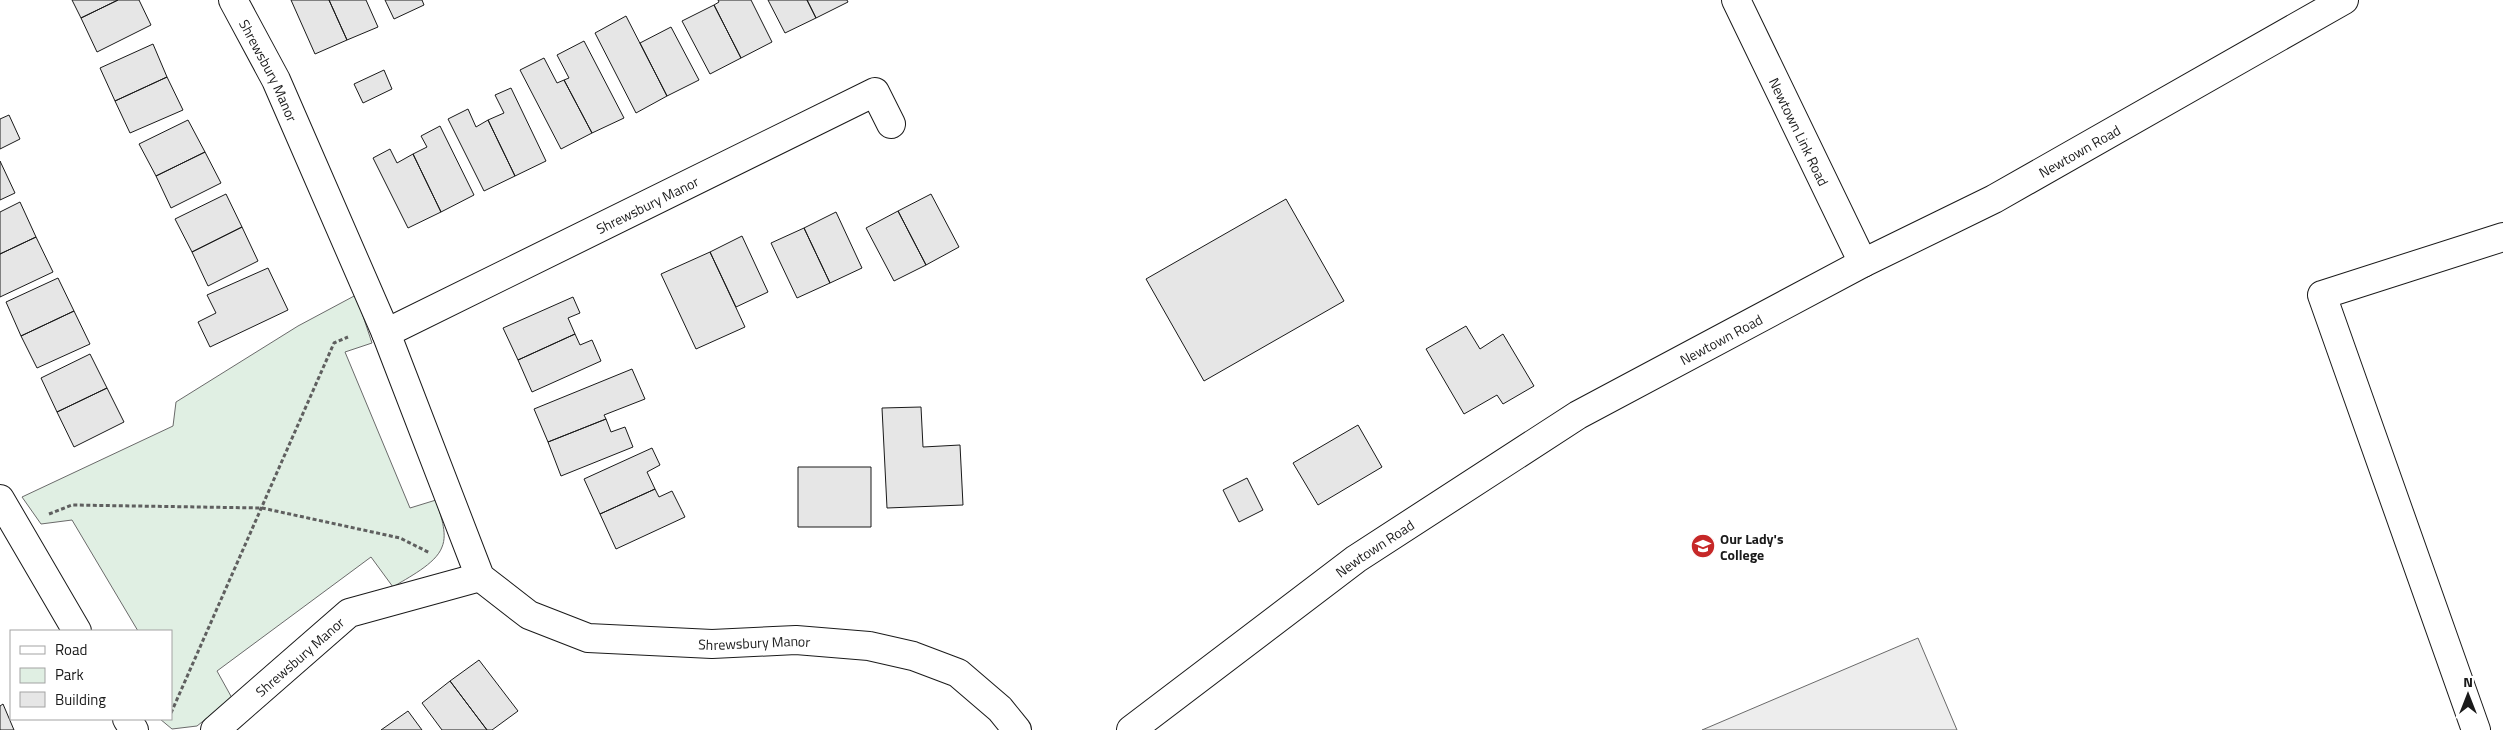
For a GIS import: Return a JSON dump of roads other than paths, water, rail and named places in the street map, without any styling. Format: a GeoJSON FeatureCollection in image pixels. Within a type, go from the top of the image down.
{"type":"FeatureCollection","features":[{"type":"Feature","properties":{"kind":"street","name":"Shrewsbury Manor"},"geometry":{"type":"LineString","coordinates":[[232,0],[276,80],[384,329],[480,577],[530,615],[588,638],[712,644],[796,640],[869,646],[913,656],[958,673],[1000,709],[1017,730]]}},
{"type":"Feature","properties":{"kind":"street","name":"Newtown Link Road"},"geometry":{"type":"LineString","coordinates":[[1736,0],[1863,263]]}},
{"type":"Feature","properties":{"kind":"street","name":"Newtown Road"},"geometry":{"type":"LineString","coordinates":[[1131,730],[1356,559],[1578,415],[1863,263],[1994,200],[2344,0]]}},
{"type":"Feature","properties":{"kind":"street","name":"Shrewsbury Manor"},"geometry":{"type":"LineString","coordinates":[[384,329],[875,92],[891,124]]}},
{"type":"Feature","properties":{"kind":"street"},"geometry":{"type":"LineString","coordinates":[[2476,730],[2322,295],[2503,237]]}},
{"type":"Feature","properties":{"kind":"street"},"geometry":{"type":"LineString","coordinates":[[0,499],[76,630]]}},
{"type":"Feature","properties":{"kind":"street","name":"Shrewsbury Manor"},"geometry":{"type":"LineString","coordinates":[[215,730],[349,613],[480,577]]}},
{"type":"Feature","properties":{"kind":"place","name":"Our Lady's College"},"geometry":{"type":"Point","coordinates":[1703,546]}}]}
